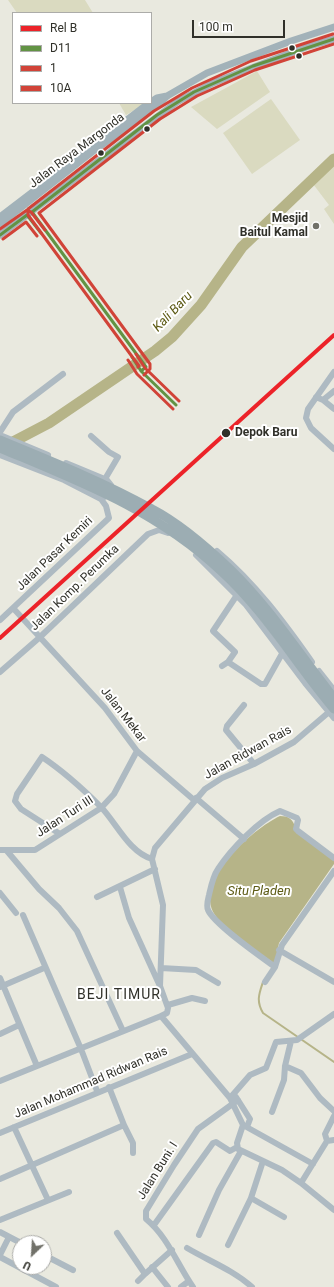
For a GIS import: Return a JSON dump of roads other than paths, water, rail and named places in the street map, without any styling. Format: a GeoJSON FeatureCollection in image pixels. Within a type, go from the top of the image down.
{"type":"FeatureCollection","features":[{"type":"Feature","properties":{"kind":"highway"},"geometry":{"type":"LineString","coordinates":[[0,440],[106,485],[153,509],[188,533],[225,565],[248,588],[334,698]]}},
{"type":"Feature","properties":{"kind":"highway"},"geometry":{"type":"LineString","coordinates":[[0,448],[82,483],[133,507],[157,520],[198,550],[222,571],[248,599],[331,710]]}},
{"type":"Feature","properties":{"kind":"main road","name":"Jalan Raya Margonda"},"geometry":{"type":"LineString","coordinates":[[152,101],[166,96],[208,73],[233,62],[334,27]]}},
{"type":"Feature","properties":{"kind":"main road","name":"Jalan Raya Margonda"},"geometry":{"type":"LineString","coordinates":[[0,236],[177,102],[213,83],[306,47],[334,39]]}},
{"type":"Feature","properties":{"kind":"main road","name":"Jalan Raya Margonda"},"geometry":{"type":"LineString","coordinates":[[0,217],[20,205],[158,105],[166,96]]}},
{"type":"Feature","properties":{"kind":"main road","name":"Jalan Raya Margonda"},"geometry":{"type":"LineString","coordinates":[[0,224],[20,205],[147,104]]}},
{"type":"Feature","properties":{"kind":"street"},"geometry":{"type":"LineString","coordinates":[[334,372],[308,409],[306,421],[311,428],[334,449]]}},
{"type":"Feature","properties":{"kind":"street"},"geometry":{"type":"LineString","coordinates":[[0,455],[64,480],[101,499],[106,498],[112,489],[110,483],[105,479],[0,433],[13,412],[63,374]]}},
{"type":"Feature","properties":{"kind":"street"},"geometry":{"type":"LineString","coordinates":[[324,400],[334,391]]}},
{"type":"Feature","properties":{"kind":"street"},"geometry":{"type":"LineString","coordinates":[[316,397],[324,400],[334,409]]}},
{"type":"Feature","properties":{"kind":"street"},"geometry":{"type":"LineString","coordinates":[[91,436],[109,452],[118,457],[105,479]]}},
{"type":"Feature","properties":{"kind":"street","name":"Jalan Pasar Kemiri"},"geometry":{"type":"LineString","coordinates":[[0,620],[109,518],[106,506],[101,499]]}},
{"type":"Feature","properties":{"kind":"street"},"geometry":{"type":"LineString","coordinates":[[334,690],[269,604],[242,575],[224,557],[179,520],[170,522],[166,528],[168,533],[194,553],[237,595],[283,652],[304,683],[331,710],[334,718]]}},
{"type":"Feature","properties":{"kind":"street","name":"Jalan Komp. Perumka"},"geometry":{"type":"LineString","coordinates":[[0,672],[39,638],[148,534],[159,530],[168,533]]}},
{"type":"Feature","properties":{"kind":"street"},"geometry":{"type":"LineString","coordinates":[[231,590],[233,580],[239,575],[242,575]]}},
{"type":"Feature","properties":{"kind":"street"},"geometry":{"type":"LineString","coordinates":[[237,595],[213,631],[235,652],[225,664],[261,684],[265,684],[283,652]]}},
{"type":"Feature","properties":{"kind":"street","name":"Jalan Mekar"},"geometry":{"type":"LineString","coordinates":[[14,608],[39,638],[101,704],[137,751],[244,839]]}},
{"type":"Feature","properties":{"kind":"street"},"geometry":{"type":"LineString","coordinates":[[244,706],[227,726],[226,730],[254,764]]}},
{"type":"Feature","properties":{"kind":"street","name":"Jalan Ridwan Rais"},"geometry":{"type":"LineString","coordinates":[[152,859],[157,844],[205,789],[222,778],[254,764],[304,735],[331,710]]}},
{"type":"Feature","properties":{"kind":"street","name":"Jalan Turi III"},"geometry":{"type":"LineString","coordinates":[[0,850],[35,850],[101,808],[114,794],[137,751]]}},
{"type":"Feature","properties":{"kind":"street"},"geometry":{"type":"LineString","coordinates":[[60,834],[21,809],[15,801],[17,794],[42,756],[101,808],[140,854],[152,859],[163,905],[160,986]]}},
{"type":"Feature","properties":{"kind":"street"},"geometry":{"type":"LineString","coordinates":[[274,966],[218,922],[208,910],[207,906],[210,890],[218,869],[244,839],[265,821],[282,811],[297,818],[296,829],[334,858]]}},
{"type":"Feature","properties":{"kind":"street"},"geometry":{"type":"LineString","coordinates":[[7,851],[39,889],[59,908],[77,931],[123,1031]]}},
{"type":"Feature","properties":{"kind":"street"},"geometry":{"type":"LineString","coordinates":[[97,898],[154,869]]}},
{"type":"Feature","properties":{"kind":"street"},"geometry":{"type":"LineString","coordinates":[[265,982],[274,966],[279,950],[333,876]]}},
{"type":"Feature","properties":{"kind":"street"},"geometry":{"type":"LineString","coordinates":[[0,1081],[167,1013],[168,1005],[128,918],[120,887]]}},
{"type":"Feature","properties":{"kind":"street"},"geometry":{"type":"LineString","coordinates":[[0,893],[2,899],[19,914],[81,1049],[98,1091]]}},
{"type":"Feature","properties":{"kind":"street"},"geometry":{"type":"LineString","coordinates":[[279,950],[333,980]]}},
{"type":"Feature","properties":{"kind":"street"},"geometry":{"type":"LineString","coordinates":[[2,987],[44,968]]}},
{"type":"Feature","properties":{"kind":"street"},"geometry":{"type":"LineString","coordinates":[[161,968],[196,970],[218,983]]}},
{"type":"Feature","properties":{"kind":"street"},"geometry":{"type":"LineString","coordinates":[[0,978],[2,987],[37,1066]]}},
{"type":"Feature","properties":{"kind":"street"},"geometry":{"type":"LineString","coordinates":[[168,1005],[192,998],[205,1001]]}},
{"type":"Feature","properties":{"kind":"street"},"geometry":{"type":"LineString","coordinates":[[234,1099],[250,1075],[266,1068],[276,1042],[297,1039],[334,1014]]}},
{"type":"Feature","properties":{"kind":"street"},"geometry":{"type":"LineString","coordinates":[[161,1016],[192,1054],[234,1099],[245,1126],[239,1149],[199,1235]]}},
{"type":"Feature","properties":{"kind":"street"},"geometry":{"type":"LineString","coordinates":[[0,1034],[19,1025]]}},
{"type":"Feature","properties":{"kind":"street"},"geometry":{"type":"LineString","coordinates":[[272,1112],[284,1080],[285,1066],[297,1039]]}},
{"type":"Feature","properties":{"kind":"street","name":"Jalan Mohammad Ridwan Rais"},"geometry":{"type":"LineString","coordinates":[[0,1133],[98,1091],[192,1054]]}},
{"type":"Feature","properties":{"kind":"street"},"geometry":{"type":"LineString","coordinates":[[285,1066],[301,1073],[320,1098],[334,1111]]}},
{"type":"Feature","properties":{"kind":"street"},"geometry":{"type":"LineString","coordinates":[[109,1087],[133,1143],[133,1153]]}},
{"type":"Feature","properties":{"kind":"street","name":"Jalan Buni. I"},"geometry":{"type":"LineString","coordinates":[[193,1287],[172,1250],[154,1225],[146,1219],[146,1211],[174,1165],[198,1130],[234,1099]]}},
{"type":"Feature","properties":{"kind":"street"},"geometry":{"type":"LineString","coordinates":[[301,1183],[327,1141],[325,1134],[334,1116]]}},
{"type":"Feature","properties":{"kind":"street"},"geometry":{"type":"LineString","coordinates":[[0,1179],[124,1125]]}},
{"type":"Feature","properties":{"kind":"street"},"geometry":{"type":"LineString","coordinates":[[245,1126],[313,1164]]}},
{"type":"Feature","properties":{"kind":"street"},"geometry":{"type":"LineString","coordinates":[[14,1127],[48,1200]]}},
{"type":"Feature","properties":{"kind":"street"},"geometry":{"type":"LineString","coordinates":[[327,1141],[334,1140]]}},
{"type":"Feature","properties":{"kind":"street"},"geometry":{"type":"LineString","coordinates":[[154,1225],[213,1143],[216,1142],[230,1150],[239,1149],[263,1161],[301,1183],[334,1210]]}},
{"type":"Feature","properties":{"kind":"street"},"geometry":{"type":"LineString","coordinates":[[228,1245],[251,1198],[263,1161]]}},
{"type":"Feature","properties":{"kind":"street"},"geometry":{"type":"LineString","coordinates":[[0,1220],[69,1192]]}},
{"type":"Feature","properties":{"kind":"street"},"geometry":{"type":"LineString","coordinates":[[251,1198],[284,1217]]}},
{"type":"Feature","properties":{"kind":"street"},"geometry":{"type":"LineString","coordinates":[[0,1232],[12,1238]]}},
{"type":"Feature","properties":{"kind":"street"},"geometry":{"type":"LineString","coordinates":[[117,1233],[145,1274]]}},
{"type":"Feature","properties":{"kind":"street"},"geometry":{"type":"LineString","coordinates":[[9,1237],[0,1256],[56,1287]]}},
{"type":"Feature","properties":{"kind":"street"},"geometry":{"type":"LineString","coordinates":[[187,1248],[212,1263],[230,1271],[244,1285],[252,1287]]}},
{"type":"Feature","properties":{"kind":"street"},"geometry":{"type":"LineString","coordinates":[[138,1281],[172,1250]]}},
{"type":"Feature","properties":{"kind":"street"},"geometry":{"type":"LineString","coordinates":[[52,1259],[73,1270]]}},
{"type":"Feature","properties":{"kind":"street"},"geometry":{"type":"LineString","coordinates":[[152,1267],[168,1287]]}},
{"type":"Feature","properties":{"kind":"street"},"geometry":{"type":"LineString","coordinates":[[181,1287],[189,1281]]}},
{"type":"Feature","properties":{"kind":"water","name":"Situ Pladen"},"geometry":{"type":"Polygon","coordinates":[[[280,816],[288,817],[295,827],[334,860],[334,864],[279,943],[275,964],[227,929],[215,915],[210,902],[212,887],[229,858],[241,844],[255,832],[280,816]]]}},
{"type":"Feature","properties":{"kind":"waterway","name":"Kali Baru"},"geometry":{"type":"LineString","coordinates":[[7,445],[49,423],[155,351],[172,337],[201,305],[242,247],[334,159]]}},
{"type":"Feature","properties":{"kind":"waterway"},"geometry":{"type":"LineString","coordinates":[[263,982],[259,994],[259,1005],[263,1013],[334,1062]]}},
{"type":"Feature","properties":{"kind":"rail line","name":"B"},"geometry":{"type":"LineString","coordinates":[[0,638],[334,335]]}},
{"type":"Feature","properties":{"kind":"place","name":"Mesjid Baitul Kamal"},"geometry":{"type":"Point","coordinates":[316,226]}},
{"type":"Feature","properties":{"kind":"place","name":"Depok Baru"},"geometry":{"type":"Point","coordinates":[226,433]}},
{"type":"Feature","properties":{"kind":"district","name":"BEJI TIMUR"},"geometry":{"type":"Point","coordinates":[119,995]}}]}
